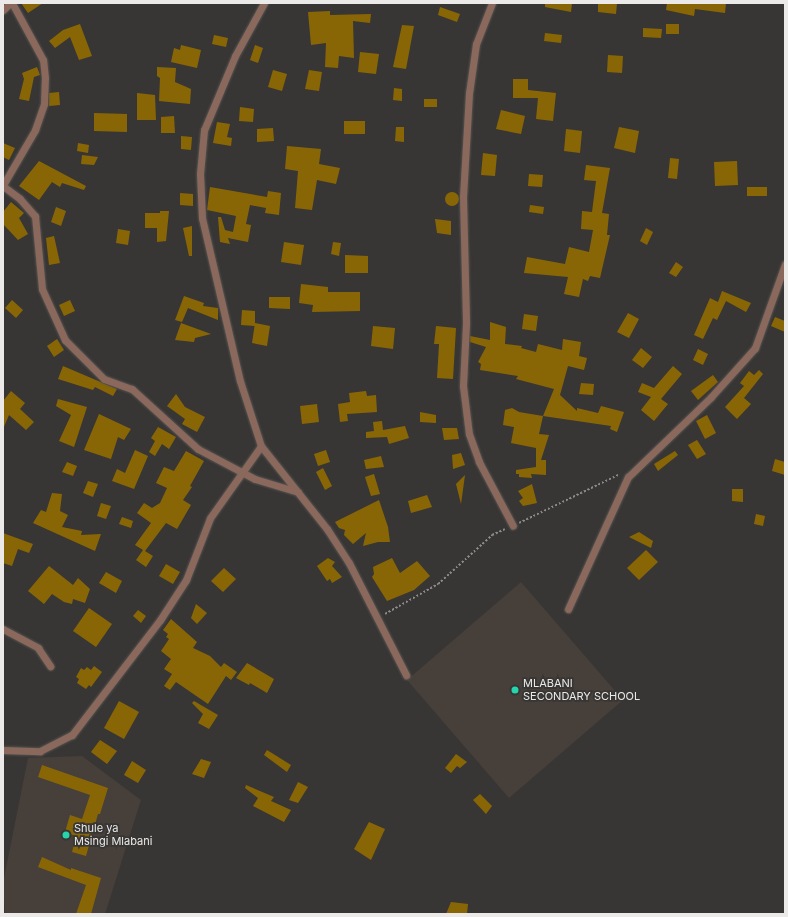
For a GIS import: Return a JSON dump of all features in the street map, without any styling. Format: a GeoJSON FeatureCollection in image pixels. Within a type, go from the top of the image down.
{"type":"FeatureCollection","features":[{"type":"Feature","properties":{"kind":"street"},"geometry":{"type":"LineString","coordinates":[[3,10],[11,3],[43,60],[45,91],[44,104],[35,130],[3,185],[20,199],[35,216],[42,289],[65,340],[104,378],[132,390],[198,449],[242,472],[298,492]]}},
{"type":"Feature","properties":{"kind":"street"},"geometry":{"type":"LineString","coordinates":[[264,3],[234,56],[204,130],[200,174],[202,218],[240,381],[262,446],[327,529],[349,563],[406,675]]}},
{"type":"Feature","properties":{"kind":"street"},"geometry":{"type":"LineString","coordinates":[[492,3],[476,44],[469,93],[463,196],[466,324],[463,386],[469,434],[479,462],[513,526]]}},
{"type":"Feature","properties":{"kind":"street"},"geometry":{"type":"LineString","coordinates":[[568,609],[628,477],[711,397],[755,348],[768,316],[785,264]]}},
{"type":"Feature","properties":{"kind":"street"},"geometry":{"type":"LineString","coordinates":[[3,750],[40,751],[72,735],[160,620],[186,580],[210,518],[262,446]]}},
{"type":"Feature","properties":{"kind":"street"},"geometry":{"type":"LineString","coordinates":[[3,629],[38,648],[50,666]]}},
{"type":"Feature","properties":{"kind":"path"},"geometry":{"type":"LineString","coordinates":[[378,618],[438,584],[492,535],[623,472]]}},
{"type":"Feature","properties":{"kind":"shaded area","name":"MLABANI SECONDARY SCHOOL"},"geometry":{"type":"Polygon","coordinates":[[[521,582],[623,700],[509,798],[407,680],[521,582]]]}},
{"type":"Feature","properties":{"kind":"shaded area"},"geometry":{"type":"Polygon","coordinates":[[[82,756],[141,800],[105,914],[5,914],[3,883],[28,758],[82,756]]]}},
{"type":"Feature","properties":{"kind":"building"},"geometry":{"type":"Polygon","coordinates":[[[21,3],[43,3],[28,13],[21,3]]]}},
{"type":"Feature","properties":{"kind":"building"},"geometry":{"type":"Polygon","coordinates":[[[545,3],[572,3],[571,12],[545,7],[545,3]]]}},
{"type":"Feature","properties":{"kind":"building"},"geometry":{"type":"Polygon","coordinates":[[[598,3],[617,3],[616,14],[598,12],[598,3]]]}},
{"type":"Feature","properties":{"kind":"building"},"geometry":{"type":"Polygon","coordinates":[[[667,3],[726,3],[725,13],[695,9],[694,16],[666,10],[667,3]]]}},
{"type":"Feature","properties":{"kind":"building"},"geometry":{"type":"Polygon","coordinates":[[[440,7],[460,14],[457,22],[438,15],[440,7]]]}},
{"type":"Feature","properties":{"kind":"building"},"geometry":{"type":"Polygon","coordinates":[[[330,11],[330,15],[371,14],[370,23],[353,21],[354,58],[339,56],[338,68],[325,67],[326,43],[311,45],[308,12],[330,11]]]}},
{"type":"Feature","properties":{"kind":"building"},"geometry":{"type":"Polygon","coordinates":[[[80,24],[92,56],[79,60],[70,37],[55,48],[49,41],[63,30],[80,24]]]}},
{"type":"Feature","properties":{"kind":"building"},"geometry":{"type":"Polygon","coordinates":[[[666,24],[679,24],[679,34],[666,34],[666,24]]]}},
{"type":"Feature","properties":{"kind":"building"},"geometry":{"type":"Polygon","coordinates":[[[402,25],[414,26],[406,69],[393,67],[402,25]]]}},
{"type":"Feature","properties":{"kind":"building"},"geometry":{"type":"Polygon","coordinates":[[[643,28],[662,29],[661,38],[643,37],[643,28]]]}},
{"type":"Feature","properties":{"kind":"building"},"geometry":{"type":"Polygon","coordinates":[[[545,33],[562,35],[561,43],[544,41],[545,33]]]}},
{"type":"Feature","properties":{"kind":"building"},"geometry":{"type":"Polygon","coordinates":[[[214,35],[228,38],[226,47],[212,44],[214,35]]]}},
{"type":"Feature","properties":{"kind":"building"},"geometry":{"type":"Polygon","coordinates":[[[181,45],[201,50],[197,68],[171,62],[174,48],[180,50],[181,45]]]}},
{"type":"Feature","properties":{"kind":"building"},"geometry":{"type":"Polygon","coordinates":[[[255,45],[263,48],[258,63],[250,60],[255,45]]]}},
{"type":"Feature","properties":{"kind":"building"},"geometry":{"type":"Polygon","coordinates":[[[360,52],[379,54],[376,74],[358,72],[360,52]]]}},
{"type":"Feature","properties":{"kind":"building"},"geometry":{"type":"Polygon","coordinates":[[[608,55],[623,56],[622,73],[607,72],[608,55]]]}},
{"type":"Feature","properties":{"kind":"building"},"geometry":{"type":"Polygon","coordinates":[[[37,67],[40,75],[34,77],[29,101],[19,99],[24,79],[22,73],[37,67]]]}},
{"type":"Feature","properties":{"kind":"building"},"geometry":{"type":"Polygon","coordinates":[[[157,67],[176,68],[175,82],[191,89],[190,104],[159,101],[160,78],[157,76],[157,67]]]}},
{"type":"Feature","properties":{"kind":"building"},"geometry":{"type":"Polygon","coordinates":[[[273,70],[287,74],[282,91],[268,87],[273,70]]]}},
{"type":"Feature","properties":{"kind":"building"},"geometry":{"type":"Polygon","coordinates":[[[309,70],[322,72],[319,91],[305,89],[309,70]]]}},
{"type":"Feature","properties":{"kind":"building"},"geometry":{"type":"Polygon","coordinates":[[[513,79],[528,79],[528,90],[556,93],[553,121],[536,119],[538,98],[513,98],[513,79]]]}},
{"type":"Feature","properties":{"kind":"building"},"geometry":{"type":"Polygon","coordinates":[[[394,88],[402,89],[402,101],[393,100],[394,88]]]}},
{"type":"Feature","properties":{"kind":"building"},"geometry":{"type":"Polygon","coordinates":[[[59,92],[60,105],[49,106],[49,93],[59,92]]]}},
{"type":"Feature","properties":{"kind":"building"},"geometry":{"type":"Polygon","coordinates":[[[137,93],[155,95],[156,120],[137,120],[137,93]]]}},
{"type":"Feature","properties":{"kind":"building"},"geometry":{"type":"Polygon","coordinates":[[[424,99],[437,99],[437,107],[424,107],[424,99]]]}},
{"type":"Feature","properties":{"kind":"building"},"geometry":{"type":"Polygon","coordinates":[[[240,107],[254,109],[253,122],[239,121],[240,107]]]}},
{"type":"Feature","properties":{"kind":"building"},"geometry":{"type":"Polygon","coordinates":[[[501,110],[525,116],[521,134],[496,129],[501,110]]]}},
{"type":"Feature","properties":{"kind":"building"},"geometry":{"type":"Polygon","coordinates":[[[94,113],[127,114],[127,132],[94,131],[94,113]]]}},
{"type":"Feature","properties":{"kind":"building"},"geometry":{"type":"Polygon","coordinates":[[[174,116],[175,133],[161,133],[161,117],[174,116]]]}},
{"type":"Feature","properties":{"kind":"building"},"geometry":{"type":"Polygon","coordinates":[[[344,121],[365,121],[365,134],[344,134],[344,121]]]}},
{"type":"Feature","properties":{"kind":"building"},"geometry":{"type":"Polygon","coordinates":[[[217,122],[230,124],[227,137],[232,138],[231,146],[213,143],[217,122]]]}},
{"type":"Feature","properties":{"kind":"building"},"geometry":{"type":"Polygon","coordinates":[[[396,127],[404,127],[404,142],[395,141],[396,127]]]}},
{"type":"Feature","properties":{"kind":"building"},"geometry":{"type":"Polygon","coordinates":[[[619,127],[639,131],[635,153],[614,148],[619,127]]]}},
{"type":"Feature","properties":{"kind":"building"},"geometry":{"type":"Polygon","coordinates":[[[273,128],[274,141],[257,142],[257,129],[273,128]]]}},
{"type":"Feature","properties":{"kind":"building"},"geometry":{"type":"Polygon","coordinates":[[[566,129],[582,131],[580,153],[564,151],[566,129]]]}},
{"type":"Feature","properties":{"kind":"building"},"geometry":{"type":"Polygon","coordinates":[[[181,136],[192,137],[191,150],[181,149],[181,136]]]}},
{"type":"Feature","properties":{"kind":"building"},"geometry":{"type":"Polygon","coordinates":[[[3,143],[15,148],[9,160],[3,157],[3,143]]]}},
{"type":"Feature","properties":{"kind":"building"},"geometry":{"type":"Polygon","coordinates":[[[78,143],[89,145],[88,153],[77,151],[78,143]]]}},
{"type":"Feature","properties":{"kind":"building"},"geometry":{"type":"Polygon","coordinates":[[[287,146],[321,149],[319,164],[340,168],[336,184],[317,180],[312,210],[295,208],[298,171],[285,169],[287,146]]]}},
{"type":"Feature","properties":{"kind":"building"},"geometry":{"type":"Polygon","coordinates":[[[483,153],[497,155],[495,176],[481,175],[483,153]]]}},
{"type":"Feature","properties":{"kind":"building"},"geometry":{"type":"Polygon","coordinates":[[[82,155],[98,157],[94,165],[81,164],[82,155]]]}},
{"type":"Feature","properties":{"kind":"building"},"geometry":{"type":"Polygon","coordinates":[[[670,158],[679,159],[677,179],[668,178],[670,158]]]}},
{"type":"Feature","properties":{"kind":"building"},"geometry":{"type":"Polygon","coordinates":[[[39,161],[86,186],[84,190],[62,183],[60,187],[52,182],[39,200],[19,186],[39,161]]]}},
{"type":"Feature","properties":{"kind":"building"},"geometry":{"type":"Polygon","coordinates":[[[737,161],[738,185],[715,186],[714,162],[737,161]]]}},
{"type":"Feature","properties":{"kind":"building"},"geometry":{"type":"Polygon","coordinates":[[[586,165],[610,168],[602,213],[609,214],[607,235],[610,235],[600,278],[590,276],[588,281],[583,279],[579,297],[564,294],[568,277],[524,273],[527,257],[565,264],[569,247],[589,252],[593,230],[581,229],[582,211],[592,212],[596,181],[584,180],[586,165]]]}},
{"type":"Feature","properties":{"kind":"building"},"geometry":{"type":"Polygon","coordinates":[[[529,174],[543,175],[542,187],[528,186],[529,174]]]}},
{"type":"Feature","properties":{"kind":"building"},"geometry":{"type":"Polygon","coordinates":[[[210,187],[267,197],[268,191],[281,193],[279,215],[265,213],[266,208],[250,205],[246,224],[251,225],[248,242],[228,238],[230,244],[220,242],[218,217],[221,217],[225,230],[233,232],[236,216],[207,210],[210,187]]]}},
{"type":"Feature","properties":{"kind":"building"},"geometry":{"type":"Polygon","coordinates":[[[747,187],[767,187],[767,196],[747,196],[747,187]]]}},
{"type":"Feature","properties":{"kind":"building"},"geometry":{"type":"Polygon","coordinates":[[[449,192],[455,192],[459,196],[459,202],[455,206],[449,206],[445,202],[445,196],[449,192]]]}},
{"type":"Feature","properties":{"kind":"building"},"geometry":{"type":"Polygon","coordinates":[[[180,193],[193,194],[193,206],[180,205],[180,193]]]}},
{"type":"Feature","properties":{"kind":"building"},"geometry":{"type":"Polygon","coordinates":[[[11,202],[24,213],[19,218],[28,234],[18,240],[3,224],[3,212],[11,202]]]}},
{"type":"Feature","properties":{"kind":"building"},"geometry":{"type":"Polygon","coordinates":[[[530,205],[544,207],[543,214],[529,212],[530,205]]]}},
{"type":"Feature","properties":{"kind":"building"},"geometry":{"type":"Polygon","coordinates":[[[56,207],[66,211],[61,226],[51,222],[56,207]]]}},
{"type":"Feature","properties":{"kind":"building"},"geometry":{"type":"Polygon","coordinates":[[[160,211],[169,211],[166,241],[157,242],[157,228],[145,228],[145,213],[160,213],[160,211]]]}},
{"type":"Feature","properties":{"kind":"building"},"geometry":{"type":"Polygon","coordinates":[[[435,219],[451,221],[451,235],[437,233],[435,219]]]}},
{"type":"Feature","properties":{"kind":"building"},"geometry":{"type":"Polygon","coordinates":[[[192,226],[192,256],[189,256],[183,228],[192,226]]]}},
{"type":"Feature","properties":{"kind":"building"},"geometry":{"type":"Polygon","coordinates":[[[646,228],[653,232],[647,245],[640,241],[646,228]]]}},
{"type":"Feature","properties":{"kind":"building"},"geometry":{"type":"Polygon","coordinates":[[[118,229],[130,231],[128,245],[116,243],[118,229]]]}},
{"type":"Feature","properties":{"kind":"building"},"geometry":{"type":"Polygon","coordinates":[[[54,236],[60,263],[49,265],[46,238],[54,236]]]}},
{"type":"Feature","properties":{"kind":"building"},"geometry":{"type":"Polygon","coordinates":[[[284,242],[304,245],[301,265],[281,262],[284,242]]]}},
{"type":"Feature","properties":{"kind":"building"},"geometry":{"type":"Polygon","coordinates":[[[333,242],[341,243],[339,256],[331,254],[333,242]]]}},
{"type":"Feature","properties":{"kind":"building"},"geometry":{"type":"Polygon","coordinates":[[[345,255],[368,256],[368,273],[345,273],[345,255]]]}},
{"type":"Feature","properties":{"kind":"building"},"geometry":{"type":"Polygon","coordinates":[[[676,262],[683,267],[676,277],[669,273],[676,262]]]}},
{"type":"Feature","properties":{"kind":"building"},"geometry":{"type":"Polygon","coordinates":[[[301,284],[328,287],[328,292],[360,292],[360,311],[312,312],[313,305],[299,303],[301,284]]]}},
{"type":"Feature","properties":{"kind":"building"},"geometry":{"type":"Polygon","coordinates":[[[722,291],[751,303],[746,312],[726,301],[717,320],[713,318],[703,339],[694,335],[710,298],[718,302],[722,291]]]}},
{"type":"Feature","properties":{"kind":"building"},"geometry":{"type":"Polygon","coordinates":[[[184,296],[204,303],[203,306],[218,308],[218,320],[188,308],[182,322],[175,320],[184,296]]]}},
{"type":"Feature","properties":{"kind":"building"},"geometry":{"type":"Polygon","coordinates":[[[269,297],[290,297],[290,309],[269,308],[269,297]]]}},
{"type":"Feature","properties":{"kind":"building"},"geometry":{"type":"Polygon","coordinates":[[[12,300],[23,310],[16,318],[5,308],[12,300]]]}},
{"type":"Feature","properties":{"kind":"building"},"geometry":{"type":"Polygon","coordinates":[[[70,300],[75,311],[64,316],[59,305],[70,300]]]}},
{"type":"Feature","properties":{"kind":"building"},"geometry":{"type":"Polygon","coordinates":[[[242,310],[255,311],[255,326],[241,325],[242,310]]]}},
{"type":"Feature","properties":{"kind":"building"},"geometry":{"type":"Polygon","coordinates":[[[628,313],[639,319],[629,338],[617,332],[628,313]]]}},
{"type":"Feature","properties":{"kind":"building"},"geometry":{"type":"Polygon","coordinates":[[[524,314],[538,316],[536,331],[522,329],[524,314]]]}},
{"type":"Feature","properties":{"kind":"building"},"geometry":{"type":"Polygon","coordinates":[[[775,317],[785,321],[785,332],[771,326],[775,317]]]}},
{"type":"Feature","properties":{"kind":"building"},"geometry":{"type":"Polygon","coordinates":[[[490,322],[506,327],[505,344],[522,346],[521,348],[536,352],[538,344],[562,350],[563,339],[581,342],[579,356],[587,358],[584,370],[568,366],[560,395],[577,411],[577,408],[598,413],[601,406],[624,412],[617,432],[610,429],[611,426],[543,416],[554,389],[516,379],[518,376],[480,370],[481,364],[478,362],[486,347],[470,342],[470,336],[490,340],[490,322]]]}},
{"type":"Feature","properties":{"kind":"building"},"geometry":{"type":"Polygon","coordinates":[[[181,323],[211,334],[195,338],[194,342],[175,340],[181,323]]]}},
{"type":"Feature","properties":{"kind":"building"},"geometry":{"type":"Polygon","coordinates":[[[255,323],[270,326],[267,346],[252,343],[255,323]]]}},
{"type":"Feature","properties":{"kind":"building"},"geometry":{"type":"Polygon","coordinates":[[[373,326],[395,328],[393,349],[371,346],[373,326]]]}},
{"type":"Feature","properties":{"kind":"building"},"geometry":{"type":"Polygon","coordinates":[[[436,326],[456,328],[453,379],[437,378],[439,344],[434,344],[436,326]]]}},
{"type":"Feature","properties":{"kind":"building"},"geometry":{"type":"Polygon","coordinates":[[[57,339],[64,350],[54,357],[47,346],[57,339]]]}},
{"type":"Feature","properties":{"kind":"building"},"geometry":{"type":"Polygon","coordinates":[[[641,348],[652,357],[643,368],[632,360],[641,348]]]}},
{"type":"Feature","properties":{"kind":"building"},"geometry":{"type":"Polygon","coordinates":[[[698,349],[708,354],[703,365],[693,360],[698,349]]]}},
{"type":"Feature","properties":{"kind":"building"},"geometry":{"type":"Polygon","coordinates":[[[63,366],[117,389],[113,396],[95,387],[93,390],[58,379],[63,366]]]}},
{"type":"Feature","properties":{"kind":"building"},"geometry":{"type":"Polygon","coordinates":[[[673,366],[682,374],[661,399],[668,404],[654,421],[641,410],[651,397],[638,392],[642,383],[654,388],[673,366]]]}},
{"type":"Feature","properties":{"kind":"building"},"geometry":{"type":"Polygon","coordinates":[[[759,370],[763,374],[744,398],[751,404],[737,419],[725,407],[744,386],[740,383],[749,371],[754,375],[759,370]]]}},
{"type":"Feature","properties":{"kind":"building"},"geometry":{"type":"Polygon","coordinates":[[[713,375],[718,382],[698,400],[691,391],[713,375]]]}},
{"type":"Feature","properties":{"kind":"building"},"geometry":{"type":"Polygon","coordinates":[[[581,383],[594,384],[593,395],[579,394],[581,383]]]}},
{"type":"Feature","properties":{"kind":"building"},"geometry":{"type":"Polygon","coordinates":[[[11,391],[25,403],[20,409],[34,422],[26,430],[9,415],[3,429],[3,401],[11,391]]]}},
{"type":"Feature","properties":{"kind":"building"},"geometry":{"type":"Polygon","coordinates":[[[366,391],[367,396],[376,395],[377,412],[347,414],[348,421],[340,422],[338,404],[350,402],[349,393],[366,391]]]}},
{"type":"Feature","properties":{"kind":"building"},"geometry":{"type":"Polygon","coordinates":[[[176,394],[185,407],[205,417],[197,432],[182,424],[185,419],[167,406],[176,394]]]}},
{"type":"Feature","properties":{"kind":"building"},"geometry":{"type":"Polygon","coordinates":[[[58,399],[87,407],[74,447],[59,441],[71,415],[56,406],[58,399]]]}},
{"type":"Feature","properties":{"kind":"building"},"geometry":{"type":"Polygon","coordinates":[[[317,404],[319,422],[302,424],[300,406],[317,404]]]}},
{"type":"Feature","properties":{"kind":"building"},"geometry":{"type":"Polygon","coordinates":[[[512,408],[519,412],[543,416],[539,434],[549,435],[541,460],[546,460],[546,475],[531,474],[532,478],[519,477],[519,474],[516,474],[516,470],[536,467],[536,448],[511,443],[514,427],[503,425],[505,410],[512,408]]]}},
{"type":"Feature","properties":{"kind":"building"},"geometry":{"type":"Polygon","coordinates":[[[420,412],[436,415],[436,423],[420,422],[420,412]]]}},
{"type":"Feature","properties":{"kind":"building"},"geometry":{"type":"Polygon","coordinates":[[[99,414],[131,429],[124,440],[118,437],[111,459],[84,450],[99,414]]]}},
{"type":"Feature","properties":{"kind":"building"},"geometry":{"type":"Polygon","coordinates":[[[707,415],[716,433],[705,439],[696,421],[707,415]]]}},
{"type":"Feature","properties":{"kind":"building"},"geometry":{"type":"Polygon","coordinates":[[[382,421],[383,430],[405,426],[409,438],[389,444],[387,437],[366,438],[366,432],[374,431],[373,422],[382,421]]]}},
{"type":"Feature","properties":{"kind":"building"},"geometry":{"type":"Polygon","coordinates":[[[158,427],[176,437],[169,449],[162,444],[155,456],[149,452],[155,441],[151,438],[158,427]]]}},
{"type":"Feature","properties":{"kind":"building"},"geometry":{"type":"Polygon","coordinates":[[[442,428],[457,428],[459,439],[444,440],[442,428]]]}},
{"type":"Feature","properties":{"kind":"building"},"geometry":{"type":"Polygon","coordinates":[[[697,440],[706,454],[697,459],[688,445],[697,440]]]}},
{"type":"Feature","properties":{"kind":"building"},"geometry":{"type":"Polygon","coordinates":[[[135,450],[148,456],[134,489],[112,481],[117,469],[125,473],[135,450]]]}},
{"type":"Feature","properties":{"kind":"building"},"geometry":{"type":"Polygon","coordinates":[[[326,450],[330,462],[318,466],[314,454],[326,450]]]}},
{"type":"Feature","properties":{"kind":"building"},"geometry":{"type":"Polygon","coordinates":[[[186,451],[204,461],[190,486],[192,487],[183,500],[191,505],[177,529],[166,523],[145,551],[153,556],[146,567],[136,560],[143,550],[135,545],[151,523],[137,513],[144,503],[152,508],[160,503],[167,488],[156,483],[164,467],[174,471],[186,451]]]}},
{"type":"Feature","properties":{"kind":"building"},"geometry":{"type":"Polygon","coordinates":[[[675,451],[678,455],[658,471],[654,464],[675,451]]]}},
{"type":"Feature","properties":{"kind":"building"},"geometry":{"type":"Polygon","coordinates":[[[461,453],[465,465],[453,469],[452,455],[461,453]]]}},
{"type":"Feature","properties":{"kind":"building"},"geometry":{"type":"Polygon","coordinates":[[[381,456],[384,467],[366,469],[364,460],[381,456]]]}},
{"type":"Feature","properties":{"kind":"building"},"geometry":{"type":"Polygon","coordinates":[[[775,459],[785,462],[785,475],[772,471],[775,459]]]}},
{"type":"Feature","properties":{"kind":"building"},"geometry":{"type":"Polygon","coordinates":[[[67,462],[77,466],[73,476],[62,472],[67,462]]]}},
{"type":"Feature","properties":{"kind":"building"},"geometry":{"type":"Polygon","coordinates":[[[323,468],[332,486],[325,490],[316,472],[323,468]]]}},
{"type":"Feature","properties":{"kind":"building"},"geometry":{"type":"Polygon","coordinates":[[[374,474],[380,494],[371,496],[365,477],[374,474]]]}},
{"type":"Feature","properties":{"kind":"building"},"geometry":{"type":"Polygon","coordinates":[[[465,475],[461,504],[456,484],[465,475]]]}},
{"type":"Feature","properties":{"kind":"building"},"geometry":{"type":"Polygon","coordinates":[[[88,481],[98,484],[93,497],[83,493],[88,481]]]}},
{"type":"Feature","properties":{"kind":"building"},"geometry":{"type":"Polygon","coordinates":[[[532,484],[537,503],[523,506],[519,501],[523,498],[518,491],[532,484]]]}},
{"type":"Feature","properties":{"kind":"building"},"geometry":{"type":"Polygon","coordinates":[[[732,489],[743,489],[743,502],[732,501],[732,489]]]}},
{"type":"Feature","properties":{"kind":"building"},"geometry":{"type":"Polygon","coordinates":[[[52,493],[62,494],[60,511],[68,515],[62,527],[82,531],[81,535],[101,534],[95,551],[33,523],[41,510],[46,512],[52,493]]]}},
{"type":"Feature","properties":{"kind":"building"},"geometry":{"type":"Polygon","coordinates":[[[427,495],[432,507],[411,513],[408,501],[427,495]]]}},
{"type":"Feature","properties":{"kind":"building"},"geometry":{"type":"Polygon","coordinates":[[[379,500],[388,527],[390,542],[378,542],[363,546],[366,533],[353,544],[344,535],[345,530],[339,528],[335,522],[379,500]]]}},
{"type":"Feature","properties":{"kind":"building"},"geometry":{"type":"Polygon","coordinates":[[[101,503],[111,506],[106,519],[97,516],[101,503]]]}},
{"type":"Feature","properties":{"kind":"building"},"geometry":{"type":"Polygon","coordinates":[[[756,514],[765,516],[763,526],[754,524],[756,514]]]}},
{"type":"Feature","properties":{"kind":"building"},"geometry":{"type":"Polygon","coordinates":[[[122,517],[133,521],[131,528],[119,524],[122,517]]]}},
{"type":"Feature","properties":{"kind":"building"},"geometry":{"type":"Polygon","coordinates":[[[639,532],[653,541],[651,548],[629,537],[639,532]]]}},
{"type":"Feature","properties":{"kind":"building"},"geometry":{"type":"Polygon","coordinates":[[[3,533],[33,544],[29,553],[18,549],[12,566],[3,563],[3,533]]]}},
{"type":"Feature","properties":{"kind":"building"},"geometry":{"type":"Polygon","coordinates":[[[646,550],[658,562],[639,580],[627,568],[646,550]]]}},
{"type":"Feature","properties":{"kind":"building"},"geometry":{"type":"Polygon","coordinates":[[[328,558],[335,562],[332,566],[342,577],[332,583],[330,579],[327,581],[317,566],[328,558]]]}},
{"type":"Feature","properties":{"kind":"building"},"geometry":{"type":"Polygon","coordinates":[[[392,558],[400,573],[417,561],[430,576],[414,590],[387,601],[372,577],[374,574],[373,567],[392,558]]]}},
{"type":"Feature","properties":{"kind":"building"},"geometry":{"type":"Polygon","coordinates":[[[166,564],[180,572],[173,584],[159,576],[166,564]]]}},
{"type":"Feature","properties":{"kind":"building"},"geometry":{"type":"Polygon","coordinates":[[[49,566],[73,585],[78,578],[90,589],[85,603],[73,599],[72,604],[64,602],[52,594],[44,604],[28,591],[49,566]]]}},
{"type":"Feature","properties":{"kind":"building"},"geometry":{"type":"Polygon","coordinates":[[[224,568],[236,579],[223,592],[211,581],[224,568]]]}},
{"type":"Feature","properties":{"kind":"building"},"geometry":{"type":"Polygon","coordinates":[[[106,572],[122,581],[116,593],[99,583],[106,572]]]}},
{"type":"Feature","properties":{"kind":"building"},"geometry":{"type":"Polygon","coordinates":[[[196,604],[207,613],[197,624],[191,618],[196,604]]]}},
{"type":"Feature","properties":{"kind":"building"},"geometry":{"type":"Polygon","coordinates":[[[89,608],[112,624],[96,647],[73,631],[89,608]]]}},
{"type":"Feature","properties":{"kind":"building"},"geometry":{"type":"Polygon","coordinates":[[[138,610],[146,616],[141,623],[133,616],[138,610]]]}},
{"type":"Feature","properties":{"kind":"building"},"geometry":{"type":"Polygon","coordinates":[[[171,619],[197,642],[193,648],[210,656],[221,667],[224,663],[237,672],[231,680],[226,676],[208,704],[176,682],[170,690],[164,686],[172,674],[164,669],[171,659],[161,651],[169,639],[166,637],[168,634],[163,630],[171,619]]]}},
{"type":"Feature","properties":{"kind":"building"},"geometry":{"type":"Polygon","coordinates":[[[247,663],[274,679],[267,693],[250,683],[249,685],[236,678],[247,663]]]}},
{"type":"Feature","properties":{"kind":"building"},"geometry":{"type":"Polygon","coordinates":[[[94,666],[102,672],[91,687],[89,685],[86,689],[77,683],[79,679],[76,677],[81,668],[84,670],[87,667],[91,670],[94,666]]]}},
{"type":"Feature","properties":{"kind":"building"},"geometry":{"type":"Polygon","coordinates":[[[119,701],[139,712],[124,739],[104,728],[119,701]]]}},
{"type":"Feature","properties":{"kind":"building"},"geometry":{"type":"Polygon","coordinates":[[[194,701],[218,715],[209,729],[198,723],[203,714],[192,703],[194,701]]]}},
{"type":"Feature","properties":{"kind":"building"},"geometry":{"type":"Polygon","coordinates":[[[100,740],[117,751],[107,764],[91,752],[100,740]]]}},
{"type":"Feature","properties":{"kind":"building"},"geometry":{"type":"Polygon","coordinates":[[[267,750],[291,765],[287,772],[264,755],[267,750]]]}},
{"type":"Feature","properties":{"kind":"building"},"geometry":{"type":"Polygon","coordinates":[[[456,754],[467,762],[460,768],[457,766],[451,773],[445,768],[456,754]]]}},
{"type":"Feature","properties":{"kind":"building"},"geometry":{"type":"Polygon","coordinates":[[[201,759],[211,762],[204,778],[192,774],[201,759]]]}},
{"type":"Feature","properties":{"kind":"building"},"geometry":{"type":"Polygon","coordinates":[[[132,761],[146,770],[138,783],[124,775],[132,761]]]}},
{"type":"Feature","properties":{"kind":"building"},"geometry":{"type":"Polygon","coordinates":[[[42,765],[108,788],[100,814],[98,814],[86,856],[72,852],[76,836],[65,832],[70,815],[82,819],[90,795],[38,777],[42,765]]]}},
{"type":"Feature","properties":{"kind":"building"},"geometry":{"type":"Polygon","coordinates":[[[298,782],[308,787],[298,803],[289,800],[298,782]]]}},
{"type":"Feature","properties":{"kind":"building"},"geometry":{"type":"Polygon","coordinates":[[[246,785],[274,797],[271,801],[291,810],[284,822],[253,806],[258,798],[245,788],[246,785]]]}},
{"type":"Feature","properties":{"kind":"building"},"geometry":{"type":"Polygon","coordinates":[[[480,794],[492,806],[486,814],[473,800],[480,794]]]}},
{"type":"Feature","properties":{"kind":"building"},"geometry":{"type":"Polygon","coordinates":[[[369,822],[385,829],[371,860],[354,849],[369,822]]]}},
{"type":"Feature","properties":{"kind":"building"},"geometry":{"type":"Polygon","coordinates":[[[42,857],[71,870],[71,868],[101,878],[91,914],[76,914],[86,885],[38,867],[42,857]]]}},
{"type":"Feature","properties":{"kind":"building"},"geometry":{"type":"Polygon","coordinates":[[[451,902],[468,904],[467,914],[446,914],[451,902]]]}},
{"type":"Feature","properties":{"kind":"place","name":"MLABANI SECONDARY SCHOOL"},"geometry":{"type":"Point","coordinates":[515,690]}},
{"type":"Feature","properties":{"kind":"place","name":"Shule ya Msingi Mlabani"},"geometry":{"type":"Point","coordinates":[66,835]}}]}
